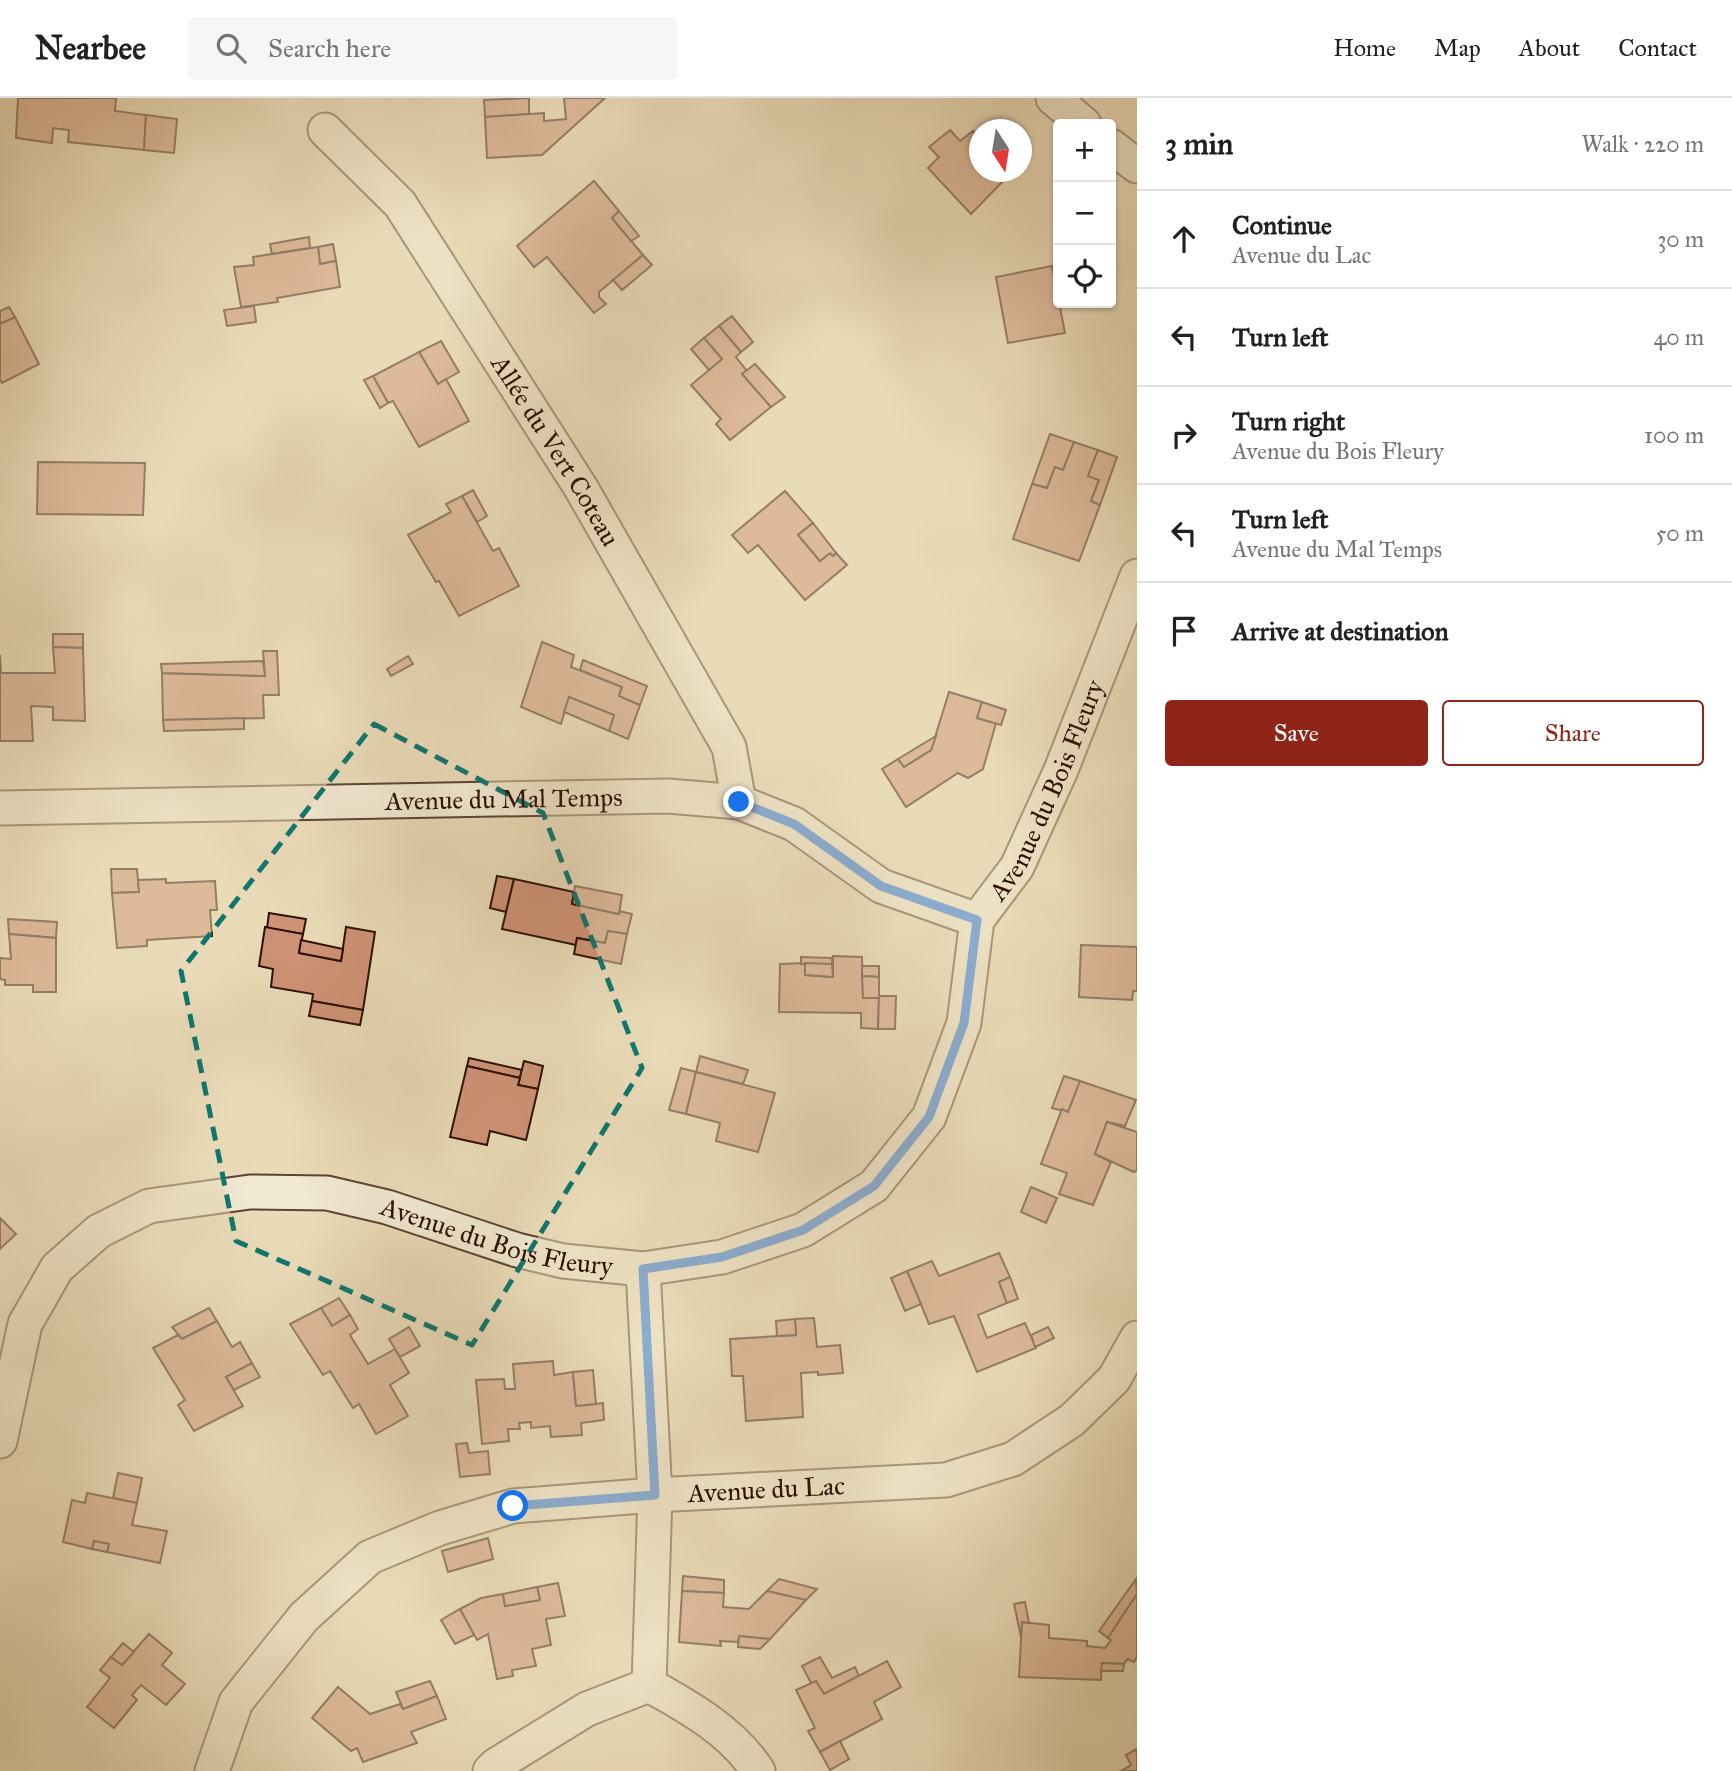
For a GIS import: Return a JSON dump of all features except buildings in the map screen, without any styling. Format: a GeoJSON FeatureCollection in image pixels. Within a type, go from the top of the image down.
{"type":"FeatureCollection","features":[{"type":"Feature","properties":{"kind":"street"},"geometry":{"type":"LineString","coordinates":[[1053,98],[1078,119]]}},
{"type":"Feature","properties":{"kind":"street","name":"Allée du Vert Coteau"},"geometry":{"type":"LineString","coordinates":[[325,130],[400,204],[581,488],[729,747],[739,802]]}},
{"type":"Feature","properties":{"kind":"street"},"geometry":{"type":"LineString","coordinates":[[1116,150],[1137,166]]}},
{"type":"Feature","properties":{"kind":"street","name":"Avenue du Bois Fleury"},"geometry":{"type":"LineString","coordinates":[[0,1441],[25,1324],[57,1268],[99,1231],[149,1206],[250,1192],[327,1193],[387,1207],[517,1250],[562,1261],[643,1269],[722,1257],[803,1230],[874,1186],[929,1117],[964,1023],[977,920],[1017,867],[1061,770],[1137,576]]}},
{"type":"Feature","properties":{"kind":"street","name":"Avenue du Mal Temps"},"geometry":{"type":"LineString","coordinates":[[0,808],[668,796],[739,802],[794,824],[881,886],[977,920]]}},
{"type":"Feature","properties":{"kind":"street"},"geometry":{"type":"LineString","coordinates":[[643,1269],[655,1495],[649,1685]]}},
{"type":"Feature","properties":{"kind":"street","name":"Avenue du Lac"},"geometry":{"type":"LineString","coordinates":[[212,1771],[236,1702],[304,1617],[370,1557],[440,1528],[513,1506],[655,1495],[946,1480],[1013,1459],[1072,1420],[1114,1378],[1137,1338]]}},
{"type":"Feature","properties":{"kind":"street"},"geometry":{"type":"LineString","coordinates":[[489,1771],[587,1709],[649,1685],[695,1710],[748,1756],[758,1771]]}},
{"type":"Feature","properties":{"kind":"highlighted area"},"geometry":{"type":"Polygon","coordinates":[[[374,724],[543,813],[642,1068],[472,1345],[236,1241],[181,971],[374,724]]]}},
{"type":"Feature","properties":{"kind":"route"},"geometry":{"type":"LineString","coordinates":[[513,1506],[655,1495],[643,1269],[722,1257],[803,1230],[874,1186],[929,1117],[964,1023],[977,920],[881,886],[794,824],[739,802]]}}]}
